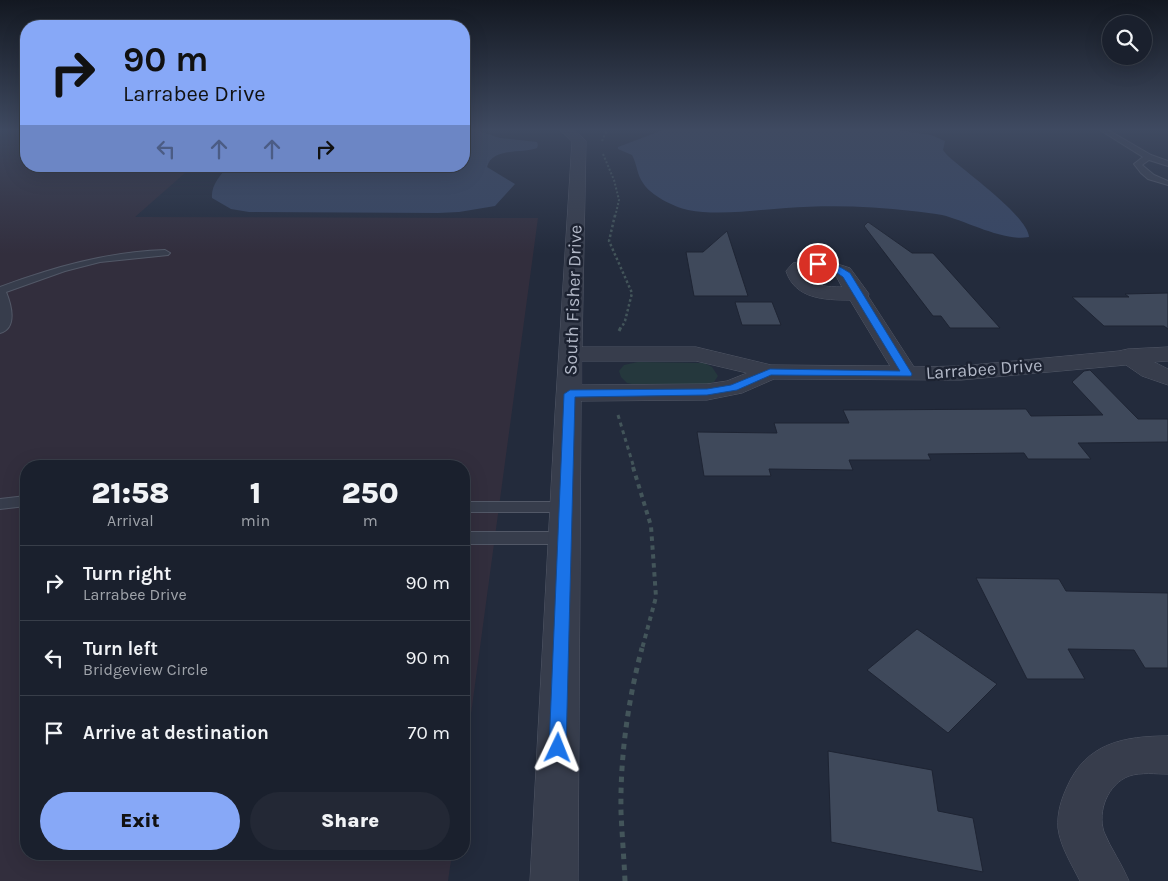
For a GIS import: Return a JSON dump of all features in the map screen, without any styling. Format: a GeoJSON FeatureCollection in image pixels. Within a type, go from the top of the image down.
{"type":"FeatureCollection","features":[{"type":"Feature","properties":{"kind":"street","name":"South Fisher Drive"},"geometry":{"type":"LineString","coordinates":[[554,881],[571,354],[583,171]]}},
{"type":"Feature","properties":{"kind":"street"},"geometry":{"type":"LineString","coordinates":[[859,294],[907,374]]}},
{"type":"Feature","properties":{"kind":"street","name":"Larrabee Drive"},"geometry":{"type":"LineString","coordinates":[[571,354],[696,354],[770,372],[907,374],[961,372],[1168,354]]}},
{"type":"Feature","properties":{"kind":"street"},"geometry":{"type":"LineString","coordinates":[[1128,356],[1151,371],[1168,378]]}},
{"type":"Feature","properties":{"kind":"street","name":"Larrabee Drive"},"geometry":{"type":"LineString","coordinates":[[570,394],[707,392],[733,388],[770,372]]}},
{"type":"Feature","properties":{"kind":"street"},"geometry":{"type":"LineString","coordinates":[[1105,881],[1081,830],[1081,808],[1086,789],[1100,771],[1116,761],[1143,755],[1168,755]]}},
{"type":"Feature","properties":{"kind":"lane"},"geometry":{"type":"LineString","coordinates":[[1143,171],[1145,174],[1168,183]]}},
{"type":"Feature","properties":{"kind":"lane"},"geometry":{"type":"LineString","coordinates":[[0,330],[6,324],[8,307],[0,291],[60,268],[102,257],[136,253],[165,253]]}},
{"type":"Feature","properties":{"kind":"lane"},"geometry":{"type":"LineString","coordinates":[[0,504],[20,502]]}},
{"type":"Feature","properties":{"kind":"lane"},"geometry":{"type":"LineString","coordinates":[[470,507],[565,506]]}},
{"type":"Feature","properties":{"kind":"lane"},"geometry":{"type":"LineString","coordinates":[[470,538],[564,538]]}},
{"type":"Feature","properties":{"kind":"path"},"geometry":{"type":"LineString","coordinates":[[607,171],[614,180],[619,200],[609,241],[632,293],[625,321],[612,344],[613,354]]}},
{"type":"Feature","properties":{"kind":"path"},"geometry":{"type":"LineString","coordinates":[[616,393],[617,413],[651,526],[656,597],[632,686],[625,741],[621,810],[625,881]]}},
{"type":"Feature","properties":{"kind":"shaded area"},"geometry":{"type":"Polygon","coordinates":[[[0,171],[186,172],[135,217],[538,218],[470,722],[470,460],[20,460],[20,860],[451,860],[448,881],[0,881],[0,171]]]}},
{"type":"Feature","properties":{"kind":"green space"},"geometry":{"type":"Polygon","coordinates":[[[638,362],[704,363],[712,367],[718,376],[714,382],[709,384],[636,385],[627,383],[621,377],[619,371],[624,365],[638,362]]]}},
{"type":"Feature","properties":{"kind":"water"},"geometry":{"type":"Polygon","coordinates":[[[494,171],[515,184],[495,206],[459,212],[249,212],[231,209],[212,198],[212,193],[223,172],[494,171]]]}},
{"type":"Feature","properties":{"kind":"water"},"geometry":{"type":"Polygon","coordinates":[[[637,171],[966,171],[1007,206],[1026,228],[1029,237],[1008,237],[942,215],[881,208],[817,206],[724,213],[700,212],[688,210],[663,200],[646,187],[637,171]]]}},
{"type":"Feature","properties":{"kind":"building"},"geometry":{"type":"Polygon","coordinates":[[[868,222],[912,253],[933,253],[1000,328],[950,328],[941,316],[933,316],[864,226],[868,222]]]}},
{"type":"Feature","properties":{"kind":"building"},"geometry":{"type":"Polygon","coordinates":[[[727,231],[748,296],[694,296],[686,252],[703,252],[727,231]]]}},
{"type":"Feature","properties":{"kind":"building"},"geometry":{"type":"Polygon","coordinates":[[[1168,293],[1168,329],[1164,326],[1104,326],[1072,297],[1129,297],[1125,294],[1168,293]]]}},
{"type":"Feature","properties":{"kind":"building"},"geometry":{"type":"Polygon","coordinates":[[[735,302],[772,302],[781,325],[742,325],[735,302]]]}},
{"type":"Feature","properties":{"kind":"building"},"geometry":{"type":"Polygon","coordinates":[[[1090,370],[1138,419],[1168,419],[1168,442],[1078,443],[1091,459],[1028,459],[1024,453],[928,454],[931,460],[849,460],[853,470],[769,469],[771,476],[704,476],[697,432],[777,433],[774,423],[849,423],[843,410],[1026,409],[1031,416],[1103,415],[1072,382],[1084,371],[1090,370]]]}},
{"type":"Feature","properties":{"kind":"building"},"geometry":{"type":"Polygon","coordinates":[[[976,578],[1059,579],[1066,591],[1168,593],[1168,668],[1145,668],[1134,650],[1068,649],[1085,679],[1027,679],[976,578]]]}},
{"type":"Feature","properties":{"kind":"building"},"geometry":{"type":"Polygon","coordinates":[[[917,629],[997,684],[948,733],[867,670],[917,629]]]}},
{"type":"Feature","properties":{"kind":"building"},"geometry":{"type":"Polygon","coordinates":[[[828,751],[932,770],[938,811],[973,818],[983,872],[831,842],[828,751]]]}},
{"type":"Feature","properties":{"kind":"route"},"geometry":{"type":"LineString","coordinates":[[558,748],[570,394],[707,392],[733,388],[770,372],[907,374],[847,275],[837,269],[818,264]]}}]}
